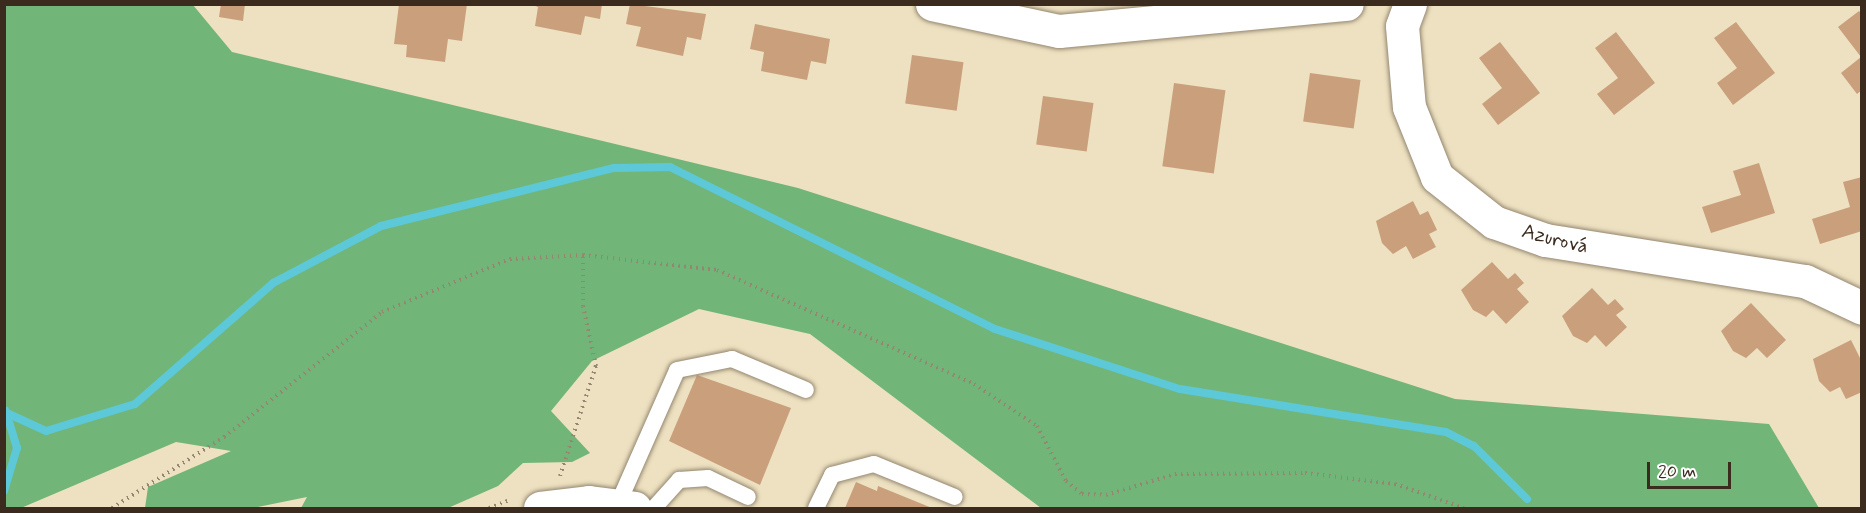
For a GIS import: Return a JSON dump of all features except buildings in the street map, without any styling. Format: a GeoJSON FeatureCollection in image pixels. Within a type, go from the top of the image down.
{"type":"FeatureCollection","features":[{"type":"Feature","properties":{"kind":"street"},"geometry":{"type":"LineString","coordinates":[[932,4],[1059,31],[1347,4]]}},
{"type":"Feature","properties":{"kind":"street","name":"Azurová"},"geometry":{"type":"LineString","coordinates":[[1410,4],[1402,26],[1409,107],[1437,177],[1494,222],[1545,240],[1805,281],[1862,308]]}},
{"type":"Feature","properties":{"kind":"street"},"geometry":{"type":"LineString","coordinates":[[540,508],[627,506]]}},
{"type":"Feature","properties":{"kind":"lane"},"geometry":{"type":"LineString","coordinates":[[627,506],[677,370],[732,360],[806,390]]}},
{"type":"Feature","properties":{"kind":"lane"},"geometry":{"type":"LineString","coordinates":[[816,508],[832,476],[874,464],[955,497]]}},
{"type":"Feature","properties":{"kind":"lane"},"geometry":{"type":"LineString","coordinates":[[654,508],[679,480],[708,478],[748,496]]}},
{"type":"Feature","properties":{"kind":"path"},"geometry":{"type":"LineString","coordinates":[[560,475],[596,366],[583,306],[582,255]]}},
{"type":"Feature","properties":{"kind":"green space"},"geometry":{"type":"Polygon","coordinates":[[[4,5],[193,5],[232,52],[798,188],[1455,399],[1769,424],[1819,508],[1041,508],[810,334],[699,309],[592,361],[551,411],[590,453],[572,462],[523,463],[498,486],[448,508],[301,508],[307,497],[253,508],[145,508],[148,487],[231,451],[176,442],[21,508],[5,508],[4,5]]]}},
{"type":"Feature","properties":{"kind":"waterway"},"geometry":{"type":"LineString","coordinates":[[9,414],[46,431],[135,404],[273,283],[381,226],[614,168],[670,167],[995,329],[1180,389],[1446,432],[1474,446],[1527,499]]}},
{"type":"Feature","properties":{"kind":"waterway"},"geometry":{"type":"LineString","coordinates":[[4,491],[17,448],[6,411]]}}]}
